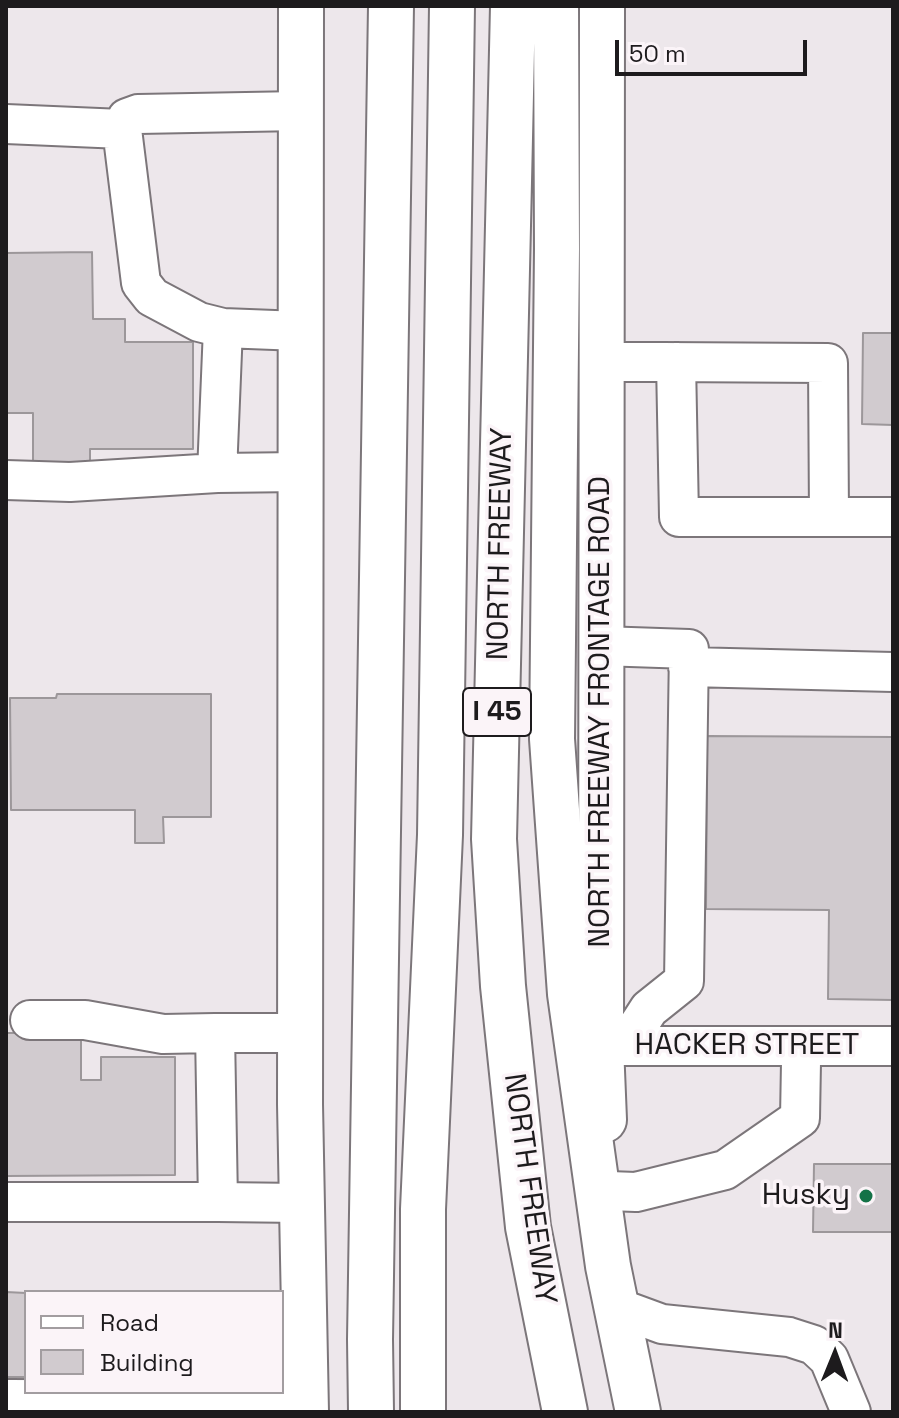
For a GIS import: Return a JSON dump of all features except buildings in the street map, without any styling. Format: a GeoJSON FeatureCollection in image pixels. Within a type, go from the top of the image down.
{"type":"FeatureCollection","features":[{"type":"Feature","properties":{"kind":"main road"},"geometry":{"type":"LineString","coordinates":[[301,6],[300,1033],[306,1406]]}},
{"type":"Feature","properties":{"kind":"main road"},"geometry":{"type":"LineString","coordinates":[[385,6],[391,64]]}},
{"type":"Feature","properties":{"kind":"main road"},"geometry":{"type":"LineString","coordinates":[[371,1412],[391,6]]}},
{"type":"Feature","properties":{"kind":"main road","name":"NORTH FREEWAY"},"geometry":{"type":"LineString","coordinates":[[423,1412],[423,1209],[440,835],[452,6]]}},
{"type":"Feature","properties":{"kind":"main road","name":"NORTH FREEWAY"},"geometry":{"type":"LineString","coordinates":[[513,6],[494,839],[503,986],[528,1227],[565,1412]]}},
{"type":"Feature","properties":{"kind":"main road"},"geometry":{"type":"LineString","coordinates":[[556,6],[552,739],[570,994],[608,1266],[638,1412]]}},
{"type":"Feature","properties":{"kind":"main road","name":"NORTH FREEWAY FRONTAGE ROAD"},"geometry":{"type":"LineString","coordinates":[[602,6],[601,646],[613,1046],[609,1191],[632,1313],[660,1412]]}},
{"type":"Feature","properties":{"kind":"main road"},"geometry":{"type":"LineString","coordinates":[[528,1227],[571,1307],[597,1412]]}},
{"type":"Feature","properties":{"kind":"street"},"geometry":{"type":"LineString","coordinates":[[300,111],[138,114],[127,118],[122,129],[141,283],[152,297],[199,322],[223,328],[300,331]]}},
{"type":"Feature","properties":{"kind":"street"},"geometry":{"type":"LineString","coordinates":[[6,124],[122,129]]}},
{"type":"Feature","properties":{"kind":"street"},"geometry":{"type":"LineString","coordinates":[[217,473],[223,328]]}},
{"type":"Feature","properties":{"kind":"street"},"geometry":{"type":"LineString","coordinates":[[602,362],[828,363],[829,517]]}},
{"type":"Feature","properties":{"kind":"street"},"geometry":{"type":"LineString","coordinates":[[676,362],[679,517],[893,517]]}},
{"type":"Feature","properties":{"kind":"street"},"geometry":{"type":"LineString","coordinates":[[6,480],[70,482],[217,473],[300,472]]}},
{"type":"Feature","properties":{"kind":"street"},"geometry":{"type":"LineString","coordinates":[[601,646],[689,649],[684,981],[649,1009],[613,1046]]}},
{"type":"Feature","properties":{"kind":"street"},"geometry":{"type":"LineString","coordinates":[[688,667],[893,672]]}},
{"type":"Feature","properties":{"kind":"street"},"geometry":{"type":"LineString","coordinates":[[30,1020],[85,1020],[163,1034],[300,1033]]}},
{"type":"Feature","properties":{"kind":"street"},"geometry":{"type":"LineString","coordinates":[[215,1033],[218,1202]]}},
{"type":"Feature","properties":{"kind":"street","name":"HACKER STREET"},"geometry":{"type":"LineString","coordinates":[[613,1046],[893,1046]]}},
{"type":"Feature","properties":{"kind":"street"},"geometry":{"type":"LineString","coordinates":[[609,1191],[636,1192],[725,1170],[800,1118],[801,1062],[798,1046]]}},
{"type":"Feature","properties":{"kind":"street"},"geometry":{"type":"LineString","coordinates":[[6,1202],[302,1203]]}},
{"type":"Feature","properties":{"kind":"street"},"geometry":{"type":"LineString","coordinates":[[632,1313],[662,1324],[789,1337],[814,1345],[829,1359],[851,1412]]}},
{"type":"Feature","properties":{"kind":"street"},"geometry":{"type":"LineString","coordinates":[[6,1399],[156,1406],[306,1406]]}},
{"type":"Feature","properties":{"kind":"place","name":"Husky"},"geometry":{"type":"Point","coordinates":[866,1196]}}]}
